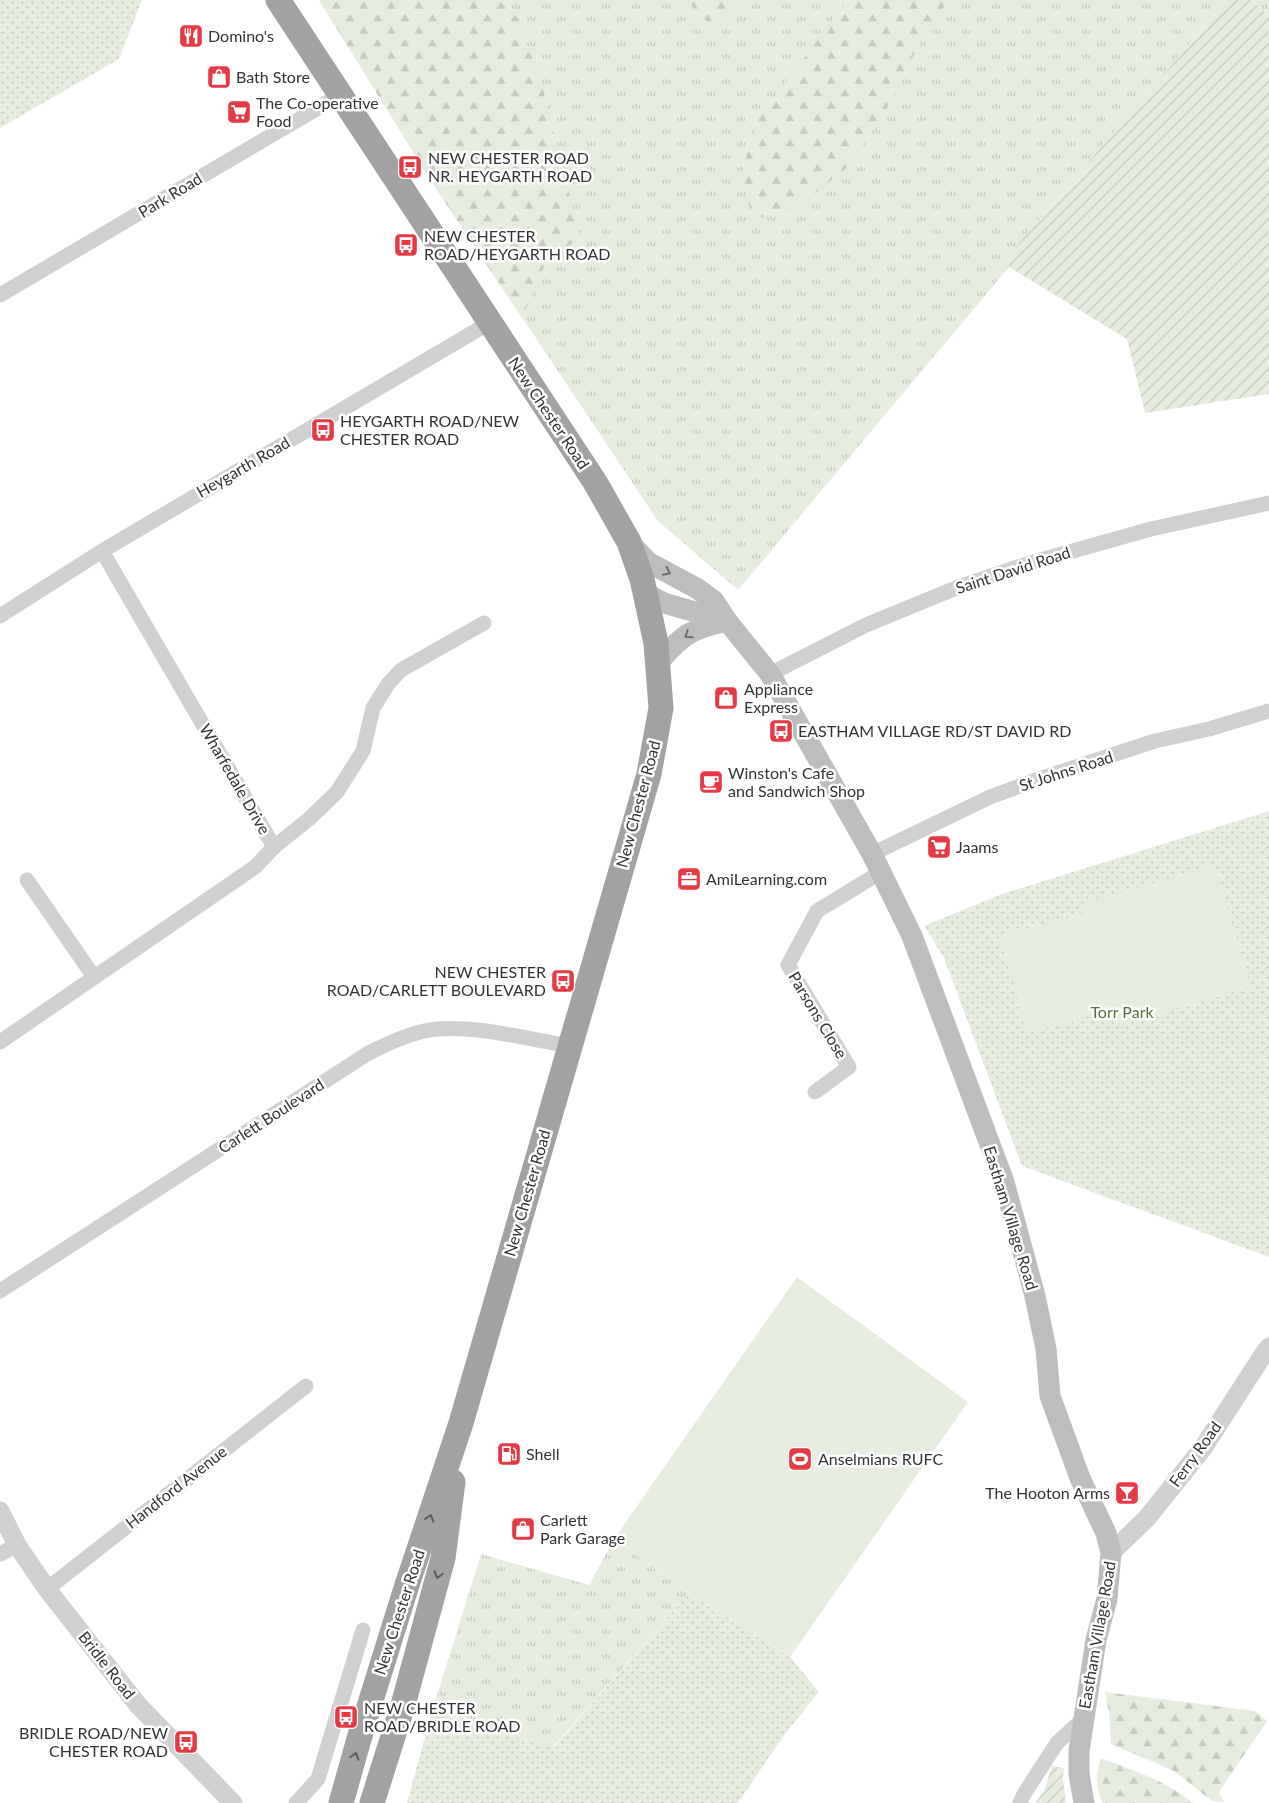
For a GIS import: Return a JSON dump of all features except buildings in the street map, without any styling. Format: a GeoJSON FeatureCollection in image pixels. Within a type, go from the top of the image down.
{"type":"FeatureCollection","features":[{"type":"Feature","properties":{"kind":"highway","name":"New Chester Road"},"geometry":{"type":"LineString","coordinates":[[278,0],[595,482],[629,542],[642,579],[656,643],[661,708],[649,774],[461,1423],[406,1588],[341,1803]]}},
{"type":"Feature","properties":{"kind":"highway","name":"New Chester Road"},"geometry":{"type":"LineString","coordinates":[[372,1803],[403,1705],[443,1558],[461,1423]]}},
{"type":"Feature","properties":{"kind":"main road","name":"Eastham Village Road"},"geometry":{"type":"LineString","coordinates":[[629,542],[648,562],[698,589],[714,600],[727,621],[770,674],[876,863],[912,936],[1004,1182],[1043,1332],[1050,1396],[1080,1478],[1106,1534],[1111,1553],[1107,1599],[1096,1640],[1079,1751],[1079,1774],[1084,1803]]}},
{"type":"Feature","properties":{"kind":"main road"},"geometry":{"type":"LineString","coordinates":[[645,594],[664,602],[727,621]]}},
{"type":"Feature","properties":{"kind":"main road"},"geometry":{"type":"LineString","coordinates":[[658,663],[675,643],[692,632],[702,626],[727,621]]}},
{"type":"Feature","properties":{"kind":"street","name":"Park Road"},"geometry":{"type":"LineString","coordinates":[[0,295],[340,95]]}},
{"type":"Feature","properties":{"kind":"street","name":"Heygarth Road"},"geometry":{"type":"LineString","coordinates":[[0,616],[102,550],[489,323]]}},
{"type":"Feature","properties":{"kind":"street","name":"Saint David Road"},"geometry":{"type":"LineString","coordinates":[[770,674],[866,625],[961,586],[1030,563],[1151,529],[1269,503]]}},
{"type":"Feature","properties":{"kind":"street","name":"Wharfedale Drive"},"geometry":{"type":"LineString","coordinates":[[0,1042],[255,868],[274,847],[102,550]]}},
{"type":"Feature","properties":{"kind":"street"},"geometry":{"type":"LineString","coordinates":[[274,847],[309,819],[337,792],[362,751],[373,708],[388,684],[401,670],[484,623]]}},
{"type":"Feature","properties":{"kind":"street","name":"St Johns Road"},"geometry":{"type":"LineString","coordinates":[[876,863],[990,797],[1155,741],[1209,729],[1269,711]]}},
{"type":"Feature","properties":{"kind":"street","name":"Parsons Close"},"geometry":{"type":"LineString","coordinates":[[815,1092],[849,1067],[788,965],[817,911],[876,863]]}},
{"type":"Feature","properties":{"kind":"street"},"geometry":{"type":"LineString","coordinates":[[27,880],[94,977]]}},
{"type":"Feature","properties":{"kind":"street","name":"Carlett Boulevard"},"geometry":{"type":"LineString","coordinates":[[0,1290],[367,1054],[397,1038],[426,1030],[457,1027],[570,1046]]}},
{"type":"Feature","properties":{"kind":"street","name":"Ferry Road"},"geometry":{"type":"LineString","coordinates":[[1111,1553],[1147,1518],[1202,1448],[1269,1347]]}},
{"type":"Feature","properties":{"kind":"street","name":"Handford Avenue"},"geometry":{"type":"LineString","coordinates":[[46,1589],[306,1386]]}},
{"type":"Feature","properties":{"kind":"street","name":"Bridle Road"},"geometry":{"type":"LineString","coordinates":[[0,1511],[17,1545],[46,1589],[138,1705],[233,1803]]}},
{"type":"Feature","properties":{"kind":"street"},"geometry":{"type":"LineString","coordinates":[[0,1554],[17,1545]]}},
{"type":"Feature","properties":{"kind":"street","name":"New Chester Road"},"geometry":{"type":"LineString","coordinates":[[296,1803],[318,1779],[363,1630]]}},
{"type":"Feature","properties":{"kind":"street"},"geometry":{"type":"LineString","coordinates":[[1020,1803],[1057,1743],[1083,1719]]}},
{"type":"Feature","properties":{"kind":"green space"},"geometry":{"type":"Polygon","coordinates":[[[0,0],[142,0],[119,59],[0,128],[0,0]]]}},
{"type":"Feature","properties":{"kind":"green space"},"geometry":{"type":"Polygon","coordinates":[[[319,0],[1227,0],[1008,256],[1009,267],[738,590],[658,521],[437,190],[319,0]]]}},
{"type":"Feature","properties":{"kind":"green space"},"geometry":{"type":"Polygon","coordinates":[[[319,0],[498,0],[518,18],[544,93],[580,237],[545,264],[522,318],[437,190],[319,0]]]}},
{"type":"Feature","properties":{"kind":"green space"},"geometry":{"type":"Polygon","coordinates":[[[688,0],[735,0],[717,33],[688,0]]]}},
{"type":"Feature","properties":{"kind":"green space"},"geometry":{"type":"Polygon","coordinates":[[[848,0],[949,0],[926,31],[885,112],[850,165],[803,203],[753,220],[741,175],[757,121],[848,0]]]}},
{"type":"Feature","properties":{"kind":"green space"},"geometry":{"type":"Polygon","coordinates":[[[1227,0],[1251,0],[1269,16],[1269,394],[1145,413],[1127,339],[1009,267],[1008,256],[1227,0]]]}},
{"type":"Feature","properties":{"kind":"green space"},"geometry":{"type":"Polygon","coordinates":[[[1251,0],[1269,0],[1269,16],[1251,0]]]}},
{"type":"Feature","properties":{"kind":"green space","name":"Torr Park"},"geometry":{"type":"Polygon","coordinates":[[[1269,811],[1269,1257],[1022,1166],[944,958],[924,926],[1002,894],[1269,811]]]}},
{"type":"Feature","properties":{"kind":"green space"},"geometry":{"type":"Polygon","coordinates":[[[1215,865],[1251,987],[1117,1026],[1112,1009],[1028,1033],[999,935],[1083,914],[1080,904],[1215,865]]]}},
{"type":"Feature","properties":{"kind":"green space","name":"Anselmians RUFC"},"geometry":{"type":"Polygon","coordinates":[[[797,1277],[968,1402],[790,1657],[689,1593],[614,1539],[797,1277]]]}},
{"type":"Feature","properties":{"kind":"green space"},"geometry":{"type":"Polygon","coordinates":[[[614,1539],[689,1593],[553,1747],[431,1715],[481,1554],[589,1585],[614,1539]]]}},
{"type":"Feature","properties":{"kind":"green space"},"geometry":{"type":"Polygon","coordinates":[[[689,1593],[790,1657],[819,1692],[784,1735],[738,1803],[407,1803],[431,1715],[554,1747],[689,1593]]]}},
{"type":"Feature","properties":{"kind":"green space"},"geometry":{"type":"Polygon","coordinates":[[[1105,1692],[1255,1711],[1267,1721],[1219,1792],[1224,1802],[1212,1801],[1174,1771],[1111,1744],[1109,1713],[1105,1692]]]}},
{"type":"Feature","properties":{"kind":"green space"},"geometry":{"type":"Polygon","coordinates":[[[1101,1758],[1160,1782],[1193,1803],[1102,1803],[1097,1780],[1101,1758]]]}},
{"type":"Feature","properties":{"kind":"green space"},"geometry":{"type":"Polygon","coordinates":[[[1052,1766],[1064,1768],[1063,1779],[1066,1803],[1035,1803],[1044,1791],[1052,1766]]]}},
{"type":"Feature","properties":{"kind":"place","name":"Domino's"},"geometry":{"type":"Point","coordinates":[191,36]}},
{"type":"Feature","properties":{"kind":"place","name":"Bath Store"},"geometry":{"type":"Point","coordinates":[219,77]}},
{"type":"Feature","properties":{"kind":"place","name":"The Co-operative Food"},"geometry":{"type":"Point","coordinates":[239,112]}},
{"type":"Feature","properties":{"kind":"place","name":"NEW CHESTER ROAD NR. HEYGARTH ROAD"},"geometry":{"type":"Point","coordinates":[410,167]}},
{"type":"Feature","properties":{"kind":"place","name":"NEW CHESTER ROAD/HEYGARTH ROAD"},"geometry":{"type":"Point","coordinates":[406,245]}},
{"type":"Feature","properties":{"kind":"place","name":"HEYGARTH ROAD/NEW CHESTER ROAD"},"geometry":{"type":"Point","coordinates":[323,430]}},
{"type":"Feature","properties":{"kind":"place","name":"Appliance Express"},"geometry":{"type":"Point","coordinates":[726,698]}},
{"type":"Feature","properties":{"kind":"place","name":"EASTHAM VILLAGE RD/ST DAVID RD"},"geometry":{"type":"Point","coordinates":[781,731]}},
{"type":"Feature","properties":{"kind":"place","name":"Winston's Cafe and Sandwich Shop"},"geometry":{"type":"Point","coordinates":[711,782]}},
{"type":"Feature","properties":{"kind":"place","name":"Jaams"},"geometry":{"type":"Point","coordinates":[939,847]}},
{"type":"Feature","properties":{"kind":"place","name":"AmiLearning.com"},"geometry":{"type":"Point","coordinates":[689,879]}},
{"type":"Feature","properties":{"kind":"place","name":"NEW CHESTER ROAD/CARLETT BOULEVARD"},"geometry":{"type":"Point","coordinates":[563,981]}},
{"type":"Feature","properties":{"kind":"place","name":"Shell"},"geometry":{"type":"Point","coordinates":[509,1454]}},
{"type":"Feature","properties":{"kind":"place","name":"Anselmians RUFC"},"geometry":{"type":"Point","coordinates":[800,1459]}},
{"type":"Feature","properties":{"kind":"place","name":"The Hooton Arms"},"geometry":{"type":"Point","coordinates":[1127,1493]}},
{"type":"Feature","properties":{"kind":"place","name":"Carlett Park Garage"},"geometry":{"type":"Point","coordinates":[523,1529]}},
{"type":"Feature","properties":{"kind":"place","name":"NEW CHESTER ROAD/BRIDLE ROAD"},"geometry":{"type":"Point","coordinates":[346,1717]}},
{"type":"Feature","properties":{"kind":"place","name":"BRIDLE ROAD/NEW CHESTER ROAD"},"geometry":{"type":"Point","coordinates":[186,1742]}}]}
